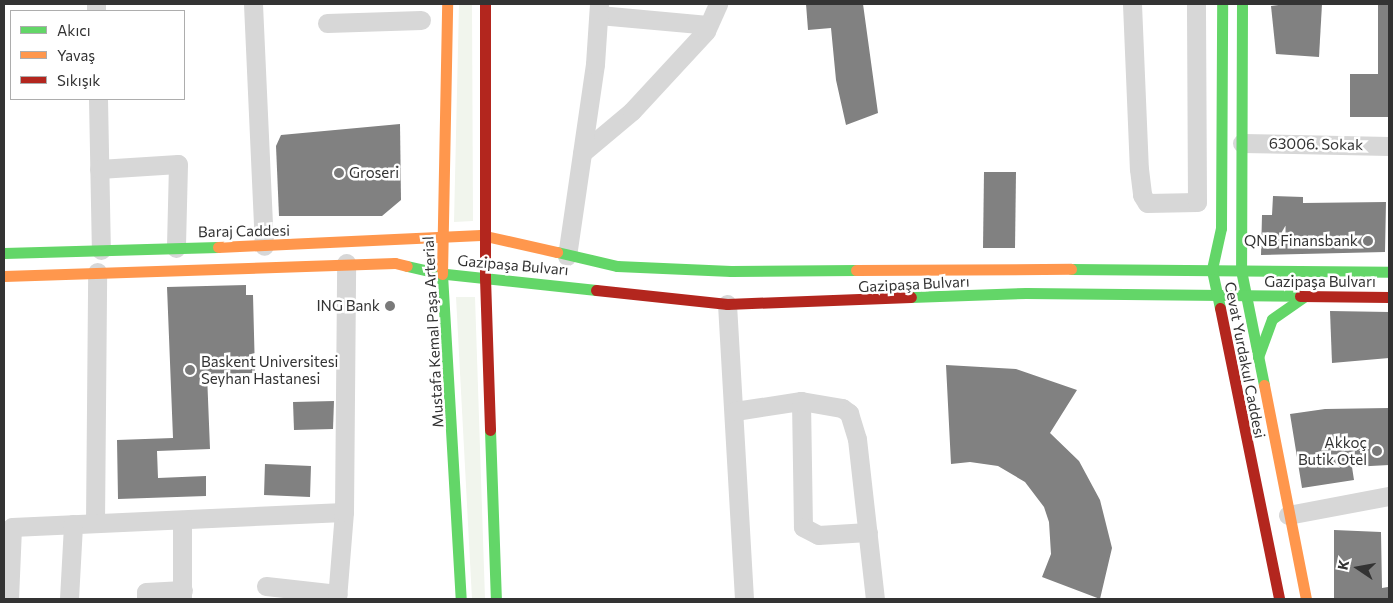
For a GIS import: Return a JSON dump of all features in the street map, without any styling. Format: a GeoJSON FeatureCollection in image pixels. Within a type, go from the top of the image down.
{"type":"FeatureCollection","features":[{"type":"Feature","properties":{"kind":"main road","name":"Mustafa Kemal Paşa Arterial"},"geometry":{"type":"LineString","coordinates":[[447,4],[442,274],[461,599]]}},
{"type":"Feature","properties":{"kind":"main road"},"geometry":{"type":"LineString","coordinates":[[485,4],[485,278],[496,599]]}},
{"type":"Feature","properties":{"kind":"main road","name":"Cevat Yurdakul Caddesi"},"geometry":{"type":"LineString","coordinates":[[1222,4],[1221,228],[1212,269],[1215,298],[1279,599]]}},
{"type":"Feature","properties":{"kind":"main road","name":"Cevat Yurdakul Caddesi"},"geometry":{"type":"LineString","coordinates":[[1242,4],[1241,270],[1257,360],[1306,599]]}},
{"type":"Feature","properties":{"kind":"main road","name":"Baraj Caddesi"},"geometry":{"type":"LineString","coordinates":[[4,253],[264,246],[442,235],[485,236]]}},
{"type":"Feature","properties":{"kind":"main road","name":"Gazipaşa Bulvarı"},"geometry":{"type":"LineString","coordinates":[[485,236],[617,266],[836,273],[1022,268],[1389,272]]}},
{"type":"Feature","properties":{"kind":"main road"},"geometry":{"type":"LineString","coordinates":[[4,278],[97,272],[346,263],[395,263],[442,274]]}},
{"type":"Feature","properties":{"kind":"main road","name":"Gazipaşa Bulvarı"},"geometry":{"type":"LineString","coordinates":[[442,274],[727,304],[842,302],[1026,293],[1215,298],[1389,297]]}},
{"type":"Feature","properties":{"kind":"main road"},"geometry":{"type":"LineString","coordinates":[[1257,360],[1272,319],[1304,297]]}},
{"type":"Feature","properties":{"kind":"street"},"geometry":{"type":"LineString","coordinates":[[252,4],[264,246]]}},
{"type":"Feature","properties":{"kind":"street"},"geometry":{"type":"LineString","coordinates":[[582,153],[632,111],[708,25],[718,4]]}},
{"type":"Feature","properties":{"kind":"street"},"geometry":{"type":"LineString","coordinates":[[1132,4],[1139,169],[1142,195],[1147,203],[1197,202],[1196,4]]}},
{"type":"Feature","properties":{"kind":"street"},"geometry":{"type":"LineString","coordinates":[[567,256],[582,153],[599,9],[708,25]]}},
{"type":"Feature","properties":{"kind":"street"},"geometry":{"type":"LineString","coordinates":[[327,23],[421,20]]}},
{"type":"Feature","properties":{"kind":"street"},"geometry":{"type":"LineString","coordinates":[[98,100],[101,250]]}},
{"type":"Feature","properties":{"kind":"street","name":"63006. Sokak"},"geometry":{"type":"LineString","coordinates":[[1242,143],[1389,146]]}},
{"type":"Feature","properties":{"kind":"street"},"geometry":{"type":"LineString","coordinates":[[99,170],[178,164],[176,248]]}},
{"type":"Feature","properties":{"kind":"street"},"geometry":{"type":"LineString","coordinates":[[266,586],[337,597],[344,512],[346,263]]}},
{"type":"Feature","properties":{"kind":"street"},"geometry":{"type":"LineString","coordinates":[[95,523],[97,272]]}},
{"type":"Feature","properties":{"kind":"street"},"geometry":{"type":"LineString","coordinates":[[727,304],[735,411],[744,599]]}},
{"type":"Feature","properties":{"kind":"street"},"geometry":{"type":"LineString","coordinates":[[735,411],[800,401],[842,408],[853,421],[875,599]]}},
{"type":"Feature","properties":{"kind":"street"},"geometry":{"type":"LineString","coordinates":[[800,401],[803,527],[818,535],[868,532]]}},
{"type":"Feature","properties":{"kind":"street"},"geometry":{"type":"LineString","coordinates":[[1288,515],[1389,496]]}},
{"type":"Feature","properties":{"kind":"street"},"geometry":{"type":"LineString","coordinates":[[9,599],[12,527],[344,512]]}},
{"type":"Feature","properties":{"kind":"street"},"geometry":{"type":"LineString","coordinates":[[146,599],[146,592],[183,595],[182,520]]}},
{"type":"Feature","properties":{"kind":"street"},"geometry":{"type":"LineString","coordinates":[[69,599],[73,524]]}},
{"type":"Feature","properties":{"kind":"shaded area"},"geometry":{"type":"Polygon","coordinates":[[[459,4],[472,4],[473,221],[454,222],[459,4]]]}},
{"type":"Feature","properties":{"kind":"shaded area"},"geometry":{"type":"Polygon","coordinates":[[[456,297],[475,297],[485,599],[472,599],[456,297]]]}},
{"type":"Feature","properties":{"kind":"building"},"geometry":{"type":"Polygon","coordinates":[[[806,4],[863,4],[878,113],[846,125],[836,80],[831,28],[808,30],[806,4]]]}},
{"type":"Feature","properties":{"kind":"building"},"geometry":{"type":"Polygon","coordinates":[[[1322,4],[1319,57],[1276,54],[1271,6],[1322,4]]]}},
{"type":"Feature","properties":{"kind":"building"},"geometry":{"type":"Polygon","coordinates":[[[1378,4],[1389,4],[1389,117],[1350,117],[1350,74],[1378,74],[1378,4]]]}},
{"type":"Feature","properties":{"kind":"building","name":"Groseri"},"geometry":{"type":"Polygon","coordinates":[[[400,124],[401,200],[382,216],[279,216],[276,146],[281,135],[400,124]]]}},
{"type":"Feature","properties":{"kind":"building"},"geometry":{"type":"Polygon","coordinates":[[[984,172],[1016,172],[1015,248],[983,248],[984,172]]]}},
{"type":"Feature","properties":{"kind":"building"},"geometry":{"type":"Polygon","coordinates":[[[1273,196],[1303,197],[1303,203],[1386,202],[1385,252],[1261,255],[1262,215],[1272,215],[1273,196]]]}},
{"type":"Feature","properties":{"kind":"building"},"geometry":{"type":"Polygon","coordinates":[[[246,285],[246,295],[253,295],[255,373],[207,374],[210,449],[157,451],[158,478],[206,476],[206,496],[118,499],[117,440],[173,438],[167,287],[246,285]]]}},
{"type":"Feature","properties":{"kind":"building"},"geometry":{"type":"Polygon","coordinates":[[[1330,311],[1389,312],[1389,358],[1332,363],[1330,311]]]}},
{"type":"Feature","properties":{"kind":"building"},"geometry":{"type":"Polygon","coordinates":[[[946,365],[1016,369],[1077,390],[1050,433],[1079,461],[1100,500],[1112,548],[1100,599],[1042,577],[1051,554],[1049,522],[1044,507],[1025,482],[998,466],[970,462],[951,464],[946,365]]]}},
{"type":"Feature","properties":{"kind":"building"},"geometry":{"type":"Polygon","coordinates":[[[334,401],[333,429],[294,430],[293,402],[334,401]]]}},
{"type":"Feature","properties":{"kind":"building"},"geometry":{"type":"Polygon","coordinates":[[[1389,408],[1389,465],[1352,467],[1354,480],[1302,488],[1290,414],[1325,409],[1389,408]]]}},
{"type":"Feature","properties":{"kind":"building"},"geometry":{"type":"Polygon","coordinates":[[[265,464],[311,466],[310,497],[264,495],[265,464]]]}},
{"type":"Feature","properties":{"kind":"building"},"geometry":{"type":"Polygon","coordinates":[[[1334,530],[1381,532],[1382,588],[1388,587],[1389,599],[1334,599],[1334,530]]]}},
{"type":"Feature","properties":{"kind":"traffic: fast"},"geometry":{"type":"LineString","coordinates":[[1220,308],[1212,269],[1221,228],[1222,4]]}},
{"type":"Feature","properties":{"kind":"traffic: fast"},"geometry":{"type":"LineString","coordinates":[[1242,4],[1241,270],[1264,385]]}},
{"type":"Feature","properties":{"kind":"traffic: fast"},"geometry":{"type":"LineString","coordinates":[[4,253],[218,247]]}},
{"type":"Feature","properties":{"kind":"traffic: fast"},"geometry":{"type":"LineString","coordinates":[[557,252],[617,266],[731,271],[856,270]]}},
{"type":"Feature","properties":{"kind":"traffic: fast"},"geometry":{"type":"LineString","coordinates":[[407,266],[437,273],[596,290]]}},
{"type":"Feature","properties":{"kind":"traffic: fast"},"geometry":{"type":"LineString","coordinates":[[1071,269],[1389,272]]}},
{"type":"Feature","properties":{"kind":"traffic: fast"},"geometry":{"type":"LineString","coordinates":[[442,274],[461,599]]}},
{"type":"Feature","properties":{"kind":"traffic: fast"},"geometry":{"type":"LineString","coordinates":[[911,297],[1026,293],[1300,296]]}},
{"type":"Feature","properties":{"kind":"traffic: fast"},"geometry":{"type":"LineString","coordinates":[[1258,357],[1272,319],[1304,297]]}},
{"type":"Feature","properties":{"kind":"traffic: fast"},"geometry":{"type":"LineString","coordinates":[[490,430],[496,599]]}},
{"type":"Feature","properties":{"kind":"traffic: slow"},"geometry":{"type":"LineString","coordinates":[[442,274],[447,4]]}},
{"type":"Feature","properties":{"kind":"traffic: slow"},"geometry":{"type":"LineString","coordinates":[[218,247],[481,235],[557,252]]}},
{"type":"Feature","properties":{"kind":"traffic: slow"},"geometry":{"type":"LineString","coordinates":[[4,276],[395,263],[407,266]]}},
{"type":"Feature","properties":{"kind":"traffic: slow"},"geometry":{"type":"LineString","coordinates":[[856,270],[1071,269]]}},
{"type":"Feature","properties":{"kind":"traffic: slow"},"geometry":{"type":"LineString","coordinates":[[1264,385],[1306,599]]}},
{"type":"Feature","properties":{"kind":"traffic: jam"},"geometry":{"type":"LineString","coordinates":[[485,4],[485,278],[490,430]]}},
{"type":"Feature","properties":{"kind":"traffic: jam"},"geometry":{"type":"LineString","coordinates":[[596,290],[727,304],[911,297]]}},
{"type":"Feature","properties":{"kind":"traffic: jam"},"geometry":{"type":"LineString","coordinates":[[1300,296],[1389,297]]}},
{"type":"Feature","properties":{"kind":"traffic: jam"},"geometry":{"type":"LineString","coordinates":[[1220,308],[1279,599]]}},
{"type":"Feature","properties":{"kind":"place","name":"Groseri"},"geometry":{"type":"Point","coordinates":[339,173]}},
{"type":"Feature","properties":{"kind":"place","name":"QNB Finansbank"},"geometry":{"type":"Point","coordinates":[1368,241]}},
{"type":"Feature","properties":{"kind":"place","name":"ING Bank"},"geometry":{"type":"Point","coordinates":[390,306]}},
{"type":"Feature","properties":{"kind":"place","name":"Baskent Universitesi Seyhan Hastanesi"},"geometry":{"type":"Point","coordinates":[190,370]}},
{"type":"Feature","properties":{"kind":"place","name":"Akkoç Butik Otel"},"geometry":{"type":"Point","coordinates":[1377,451]}}]}
